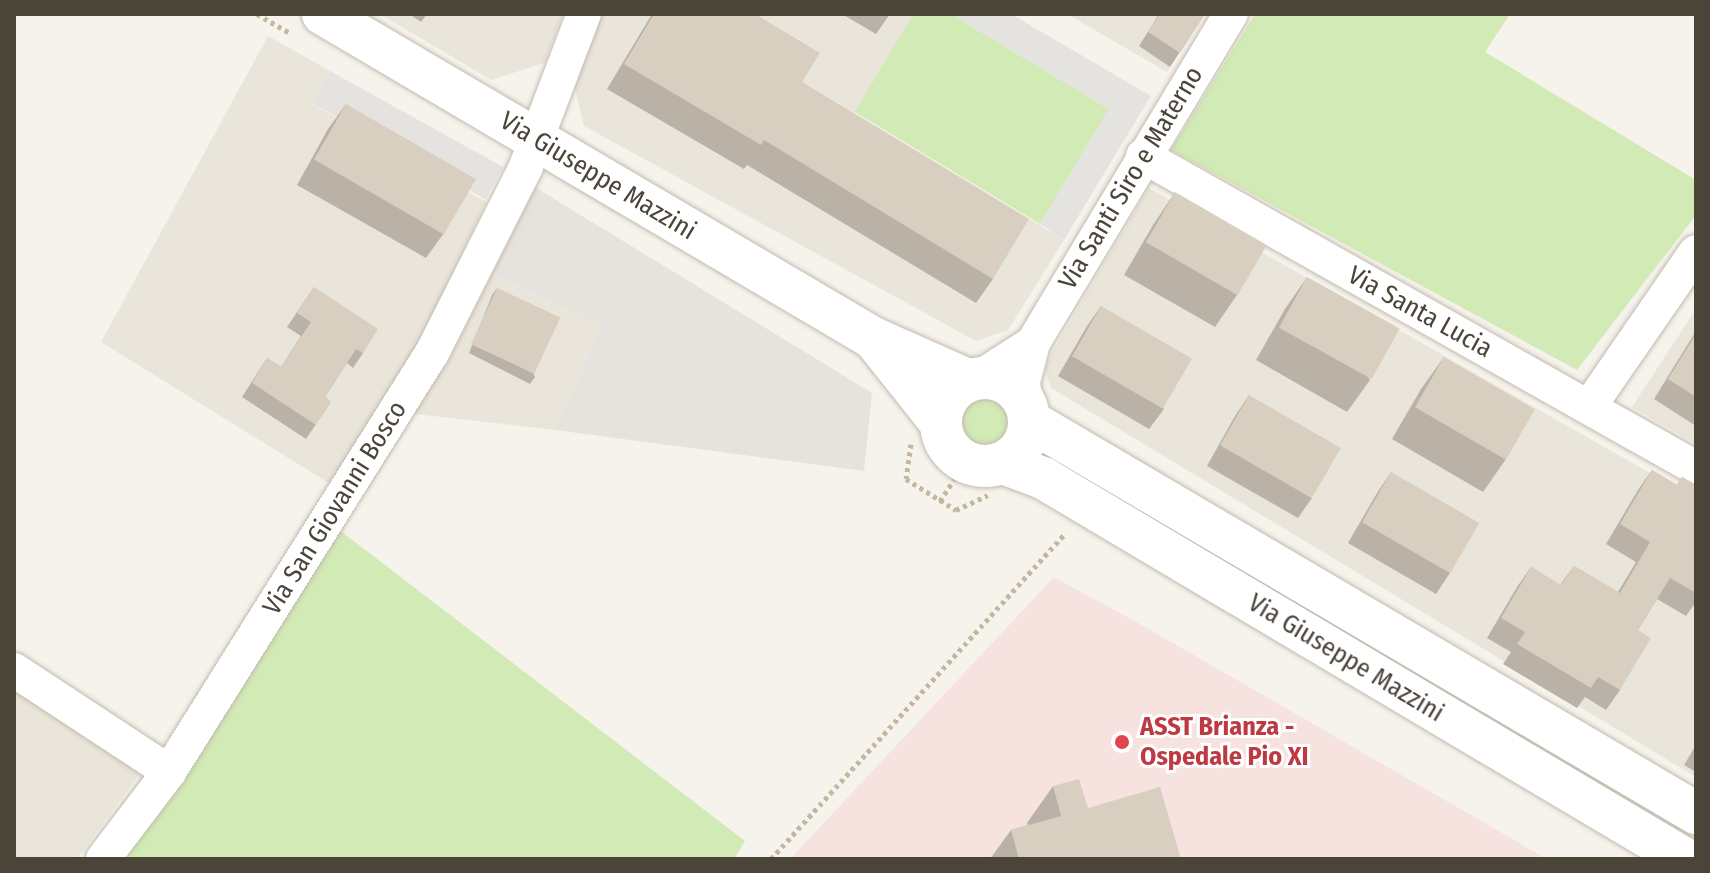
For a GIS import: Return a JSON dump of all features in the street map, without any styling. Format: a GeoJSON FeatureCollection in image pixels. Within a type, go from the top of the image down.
{"type":"FeatureCollection","features":[{"type":"Feature","properties":{"kind":"street","name":"Via San Giovanni Bosco"},"geometry":{"type":"LineString","coordinates":[[103,859],[169,772],[432,353],[537,140],[584,14]]}},
{"type":"Feature","properties":{"kind":"street","name":"Via Santi Siro e Materno"},"geometry":{"type":"LineString","coordinates":[[1028,412],[1023,382],[1033,343],[1231,14]]}},
{"type":"Feature","properties":{"kind":"street","name":"Via Giuseppe Mazzini"},"geometry":{"type":"LineString","coordinates":[[310,26],[537,140],[873,338],[974,379]]}},
{"type":"Feature","properties":{"kind":"street","name":"Via Santa Lucia"},"geometry":{"type":"LineString","coordinates":[[1143,156],[1696,468]]}},
{"type":"Feature","properties":{"kind":"street"},"geometry":{"type":"LineString","coordinates":[[1589,407],[1696,252]]}},
{"type":"Feature","properties":{"kind":"street","name":"Via Giuseppe Mazzini"},"geometry":{"type":"LineString","coordinates":[[873,338],[926,429]]}},
{"type":"Feature","properties":{"kind":"street","name":"Via Santi Siro e Materno"},"geometry":{"type":"LineString","coordinates":[[974,379],[1033,343]]}},
{"type":"Feature","properties":{"kind":"street"},"geometry":{"type":"LineString","coordinates":[[974,379],[999,379],[1028,412],[1026,438],[990,475],[952,453],[926,429],[946,401],[974,379]]}},
{"type":"Feature","properties":{"kind":"street","name":"Via Giuseppe Mazzini"},"geometry":{"type":"LineString","coordinates":[[1028,412],[1696,813]]}},
{"type":"Feature","properties":{"kind":"street","name":"Via Giuseppe Mazzini"},"geometry":{"type":"LineString","coordinates":[[990,475],[1043,478],[1081,521],[1685,859]]}},
{"type":"Feature","properties":{"kind":"street"},"geometry":{"type":"LineString","coordinates":[[14,670],[169,772]]}},
{"type":"Feature","properties":{"kind":"path"},"geometry":{"type":"LineString","coordinates":[[257,14],[310,26]]}},
{"type":"Feature","properties":{"kind":"path"},"geometry":{"type":"LineString","coordinates":[[926,429],[906,479],[956,510],[988,495],[990,475]]}},
{"type":"Feature","properties":{"kind":"path"},"geometry":{"type":"LineString","coordinates":[[940,501],[990,475]]}},
{"type":"Feature","properties":{"kind":"path"},"geometry":{"type":"LineString","coordinates":[[771,859],[1081,521]]}},
{"type":"Feature","properties":{"kind":"shaded area"},"geometry":{"type":"Polygon","coordinates":[[[380,14],[563,14],[544,63],[491,80],[380,14]]]}},
{"type":"Feature","properties":{"kind":"shaded area"},"geometry":{"type":"Polygon","coordinates":[[[602,14],[913,14],[855,113],[1064,240],[1008,330],[976,341],[584,126],[574,84],[602,14]]]}},
{"type":"Feature","properties":{"kind":"shaded area"},"geometry":{"type":"Polygon","coordinates":[[[951,14],[1011,14],[1151,96],[1064,240],[1040,224],[1109,109],[951,14]]]}},
{"type":"Feature","properties":{"kind":"shaded area"},"geometry":{"type":"Polygon","coordinates":[[[1067,14],[1202,14],[1167,72],[1067,14]]]}},
{"type":"Feature","properties":{"kind":"shaded area"},"geometry":{"type":"Polygon","coordinates":[[[268,36],[330,71],[312,104],[486,202],[420,345],[332,485],[101,342],[268,36]]]}},
{"type":"Feature","properties":{"kind":"shaded area"},"geometry":{"type":"Polygon","coordinates":[[[330,71],[503,167],[485,199],[312,103],[330,71]]]}},
{"type":"Feature","properties":{"kind":"shaded area"},"geometry":{"type":"Polygon","coordinates":[[[533,186],[872,393],[864,471],[555,430],[602,326],[492,272],[533,186]]]}},
{"type":"Feature","properties":{"kind":"shaded area"},"geometry":{"type":"Polygon","coordinates":[[[1149,188],[1696,499],[1696,777],[1051,388],[1045,370],[1051,354],[1149,188]]]}},
{"type":"Feature","properties":{"kind":"shaded area"},"geometry":{"type":"Polygon","coordinates":[[[492,272],[602,326],[555,430],[407,413],[446,365],[492,272]]]}},
{"type":"Feature","properties":{"kind":"shaded area"},"geometry":{"type":"Polygon","coordinates":[[[1696,309],[1696,444],[1632,407],[1696,309]]]}},
{"type":"Feature","properties":{"kind":"shaded area","name":"ASST Brianza - Ospedale Pio XI"},"geometry":{"type":"Polygon","coordinates":[[[1054,577],[1140,624],[1547,859],[790,859],[1054,577]]]}},
{"type":"Feature","properties":{"kind":"shaded area"},"geometry":{"type":"Polygon","coordinates":[[[14,690],[140,773],[77,859],[14,859],[14,690]]]}},
{"type":"Feature","properties":{"kind":"green space"},"geometry":{"type":"Polygon","coordinates":[[[913,14],[951,14],[1109,109],[1040,224],[855,112],[913,14]]]}},
{"type":"Feature","properties":{"kind":"green space"},"geometry":{"type":"Polygon","coordinates":[[[1255,14],[1510,14],[1485,52],[1696,180],[1696,215],[1577,370],[1171,150],[1255,14]]]}},
{"type":"Feature","properties":{"kind":"green space"},"geometry":{"type":"Polygon","coordinates":[[[984,390],[996,392],[1006,399],[1013,409],[1013,433],[1006,443],[996,450],[984,452],[972,450],[962,443],[955,433],[953,421],[955,409],[962,399],[972,392],[984,390]]]}},
{"type":"Feature","properties":{"kind":"green space"},"geometry":{"type":"Polygon","coordinates":[[[338,529],[745,841],[734,859],[135,859],[125,853],[338,529]]]}},
{"type":"Feature","properties":{"kind":"building"},"geometry":{"type":"Polygon","coordinates":[[[654,14],[755,14],[820,53],[802,82],[1029,219],[993,279],[764,140],[761,145],[624,64],[654,14]]]}},
{"type":"Feature","properties":{"kind":"building"},"geometry":{"type":"Polygon","coordinates":[[[1160,14],[1205,14],[1180,53],[1148,32],[1160,14]]]}},
{"type":"Feature","properties":{"kind":"building"},"geometry":{"type":"Polygon","coordinates":[[[346,104],[476,179],[444,234],[314,159],[346,104]]]}},
{"type":"Feature","properties":{"kind":"building"},"geometry":{"type":"Polygon","coordinates":[[[1175,192],[1267,245],[1238,295],[1146,242],[1175,192]]]}},
{"type":"Feature","properties":{"kind":"building"},"geometry":{"type":"Polygon","coordinates":[[[1307,277],[1400,328],[1372,379],[1279,328],[1307,277]]]}},
{"type":"Feature","properties":{"kind":"building"},"geometry":{"type":"Polygon","coordinates":[[[314,287],[378,329],[363,353],[356,349],[325,397],[331,402],[316,425],[252,383],[267,358],[281,367],[311,322],[297,313],[314,287]]]}},
{"type":"Feature","properties":{"kind":"building"},"geometry":{"type":"Polygon","coordinates":[[[497,288],[560,318],[534,374],[471,344],[497,288]]]}},
{"type":"Feature","properties":{"kind":"building"},"geometry":{"type":"Polygon","coordinates":[[[1101,306],[1192,358],[1163,409],[1072,356],[1101,306]]]}},
{"type":"Feature","properties":{"kind":"building"},"geometry":{"type":"Polygon","coordinates":[[[1696,334],[1696,397],[1668,379],[1696,334]]]}},
{"type":"Feature","properties":{"kind":"building"},"geometry":{"type":"Polygon","coordinates":[[[1444,357],[1535,410],[1506,460],[1415,407],[1444,357]]]}},
{"type":"Feature","properties":{"kind":"building"},"geometry":{"type":"Polygon","coordinates":[[[1249,395],[1341,448],[1312,498],[1220,445],[1249,395]]]}},
{"type":"Feature","properties":{"kind":"building"},"geometry":{"type":"Polygon","coordinates":[[[1652,470],[1677,485],[1682,477],[1696,485],[1696,593],[1670,578],[1638,630],[1651,638],[1620,690],[1598,677],[1591,688],[1517,644],[1525,632],[1501,618],[1531,567],[1561,585],[1574,566],[1620,593],[1650,542],[1620,524],[1652,470]]]}},
{"type":"Feature","properties":{"kind":"building"},"geometry":{"type":"Polygon","coordinates":[[[1391,472],[1479,523],[1450,573],[1362,522],[1391,472]]]}},
{"type":"Feature","properties":{"kind":"building"},"geometry":{"type":"Polygon","coordinates":[[[1079,779],[1088,808],[1160,787],[1181,859],[1019,859],[1011,830],[1061,816],[1053,786],[1079,779]]]}},
{"type":"Feature","properties":{"kind":"place","name":"ASST Brianza - Ospedale Pio XI"},"geometry":{"type":"Point","coordinates":[1122,742]}}]}
